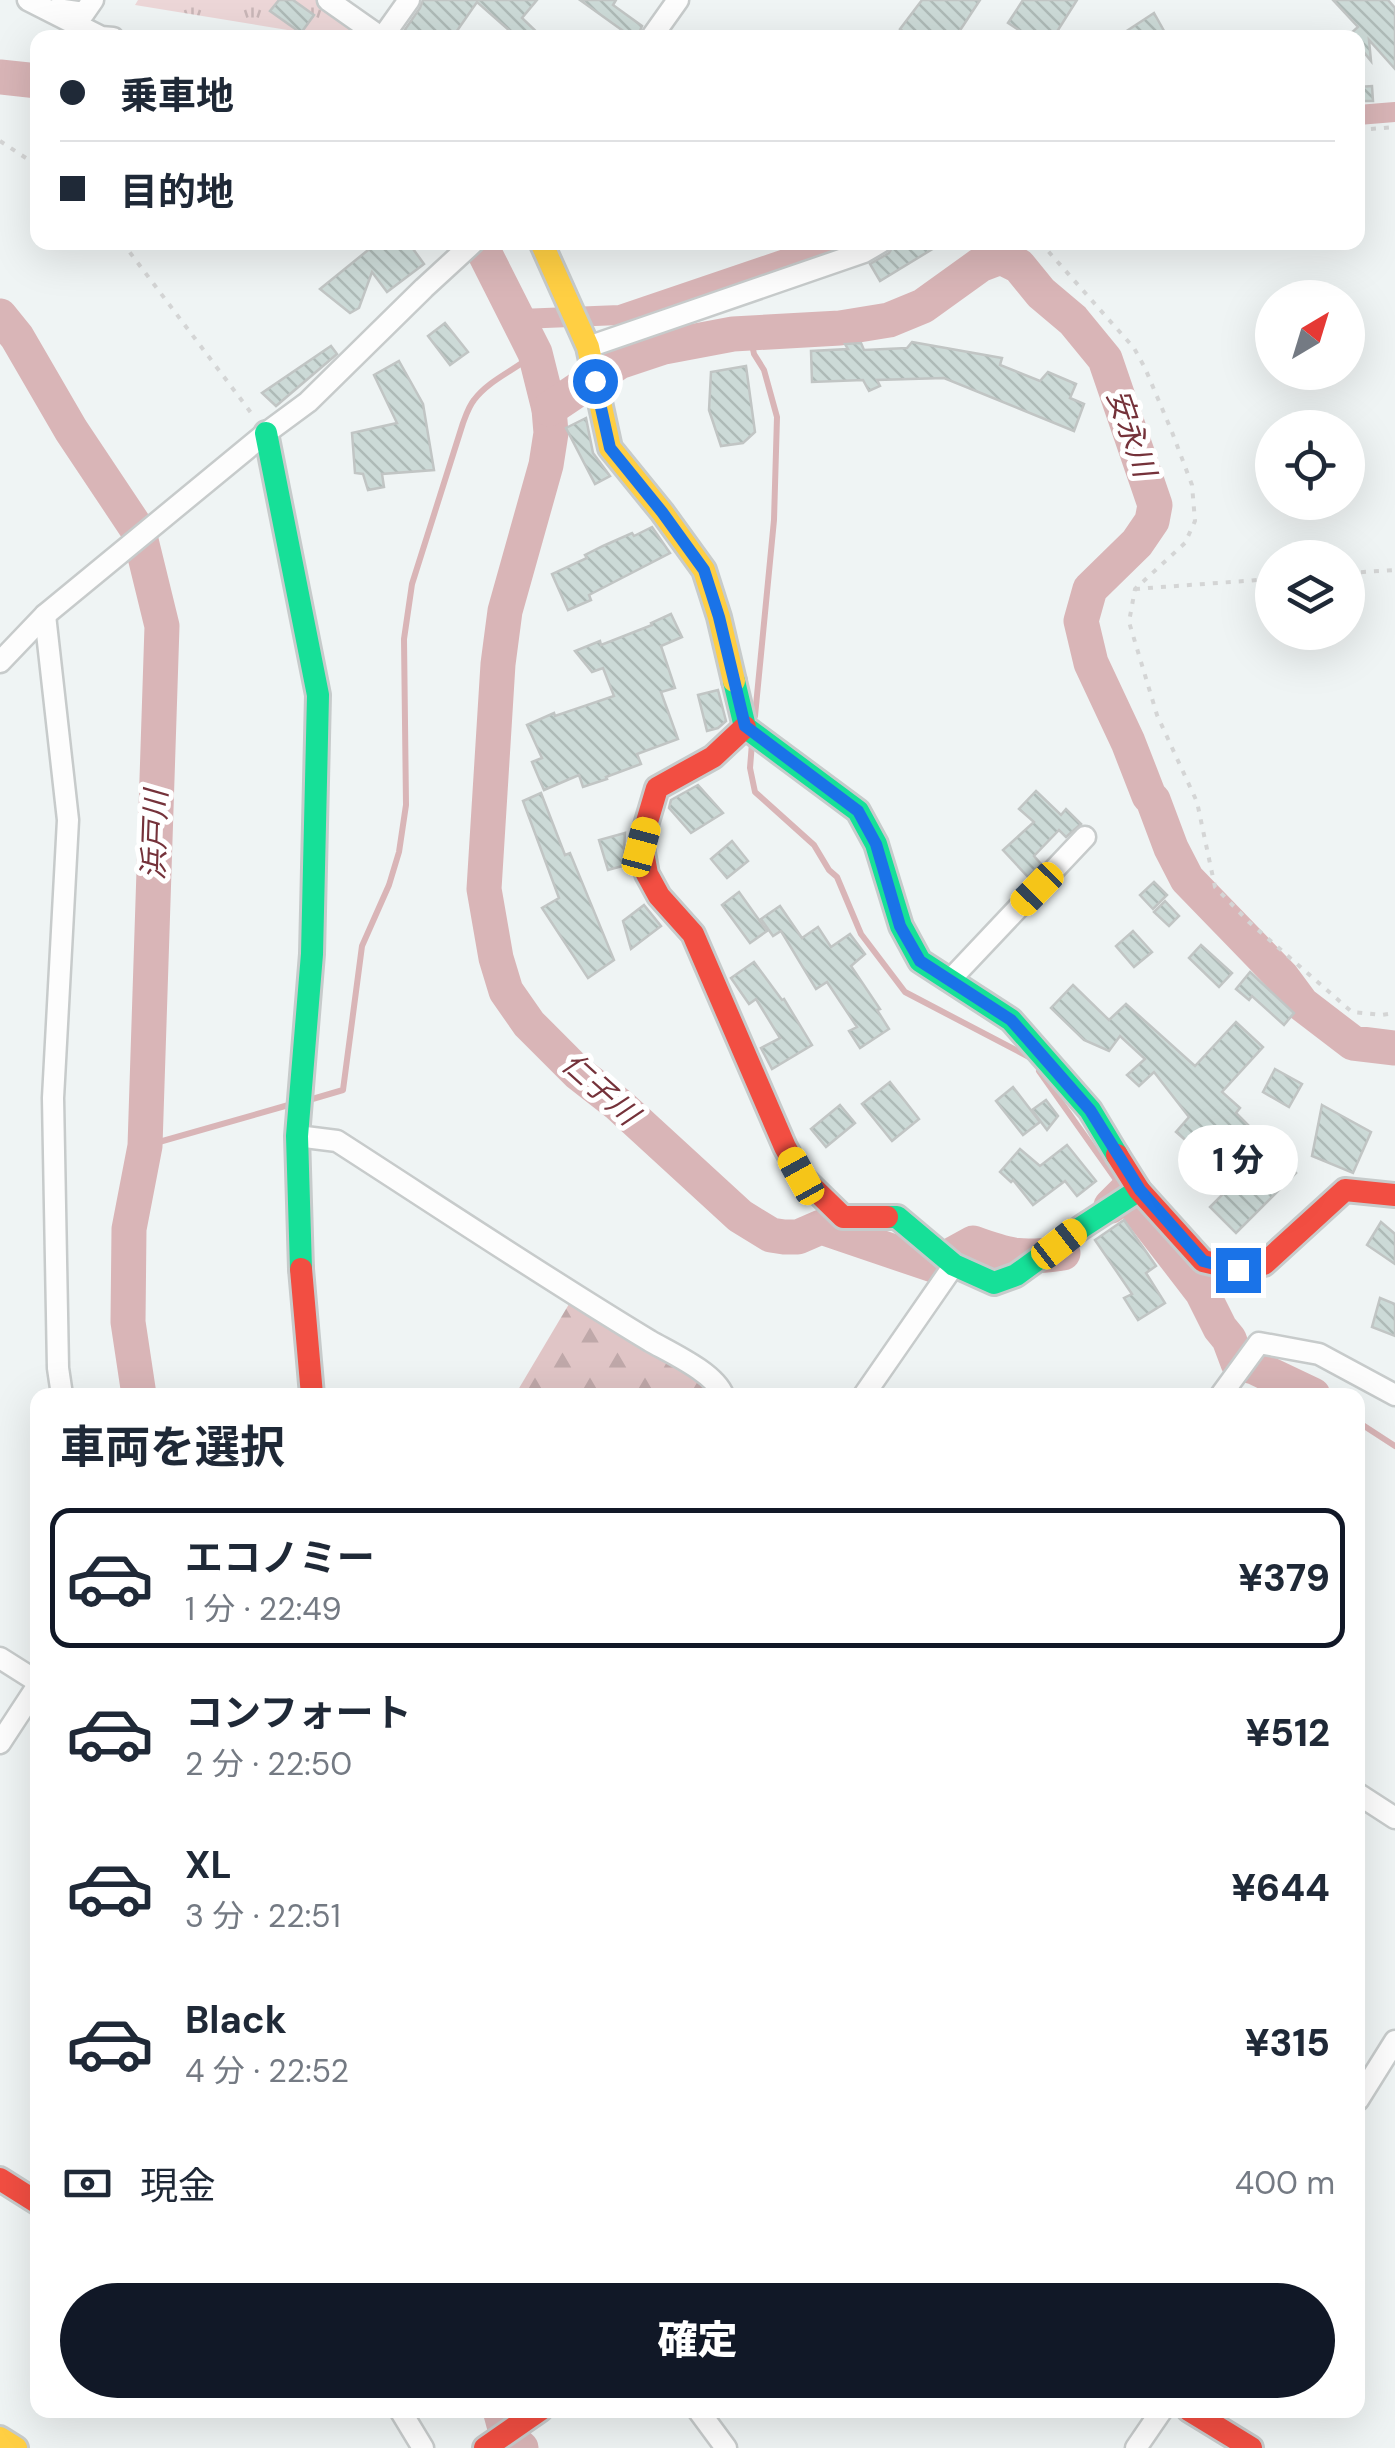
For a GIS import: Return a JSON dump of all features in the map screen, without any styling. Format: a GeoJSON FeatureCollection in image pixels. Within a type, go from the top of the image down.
{"type":"FeatureCollection","features":[{"type":"Feature","properties":{"kind":"street"},"geometry":{"type":"LineString","coordinates":[[36,4],[84,13],[93,0]]}},
{"type":"Feature","properties":{"kind":"street"},"geometry":{"type":"LineString","coordinates":[[328,0],[371,30]]}},
{"type":"Feature","properties":{"kind":"street"},"geometry":{"type":"LineString","coordinates":[[388,30],[409,0]]}},
{"type":"Feature","properties":{"kind":"street"},"geometry":{"type":"LineString","coordinates":[[657,30],[678,0]]}},
{"type":"Feature","properties":{"kind":"street"},"geometry":{"type":"LineString","coordinates":[[36,4],[87,30]]}},
{"type":"Feature","properties":{"kind":"street"},"geometry":{"type":"LineString","coordinates":[[0,662],[45,615],[308,402],[465,250]]}},
{"type":"Feature","properties":{"kind":"street"},"geometry":{"type":"LineString","coordinates":[[545,250],[588,348],[610,448],[704,570],[745,726],[858,811],[876,844],[900,926],[920,961],[1011,1020],[1090,1110],[1140,1190],[1203,1261],[1238,1270],[1264,1264],[1344,1190],[1395,1195]]}},
{"type":"Feature","properties":{"kind":"street"},"geometry":{"type":"LineString","coordinates":[[588,348],[867,250]]}},
{"type":"Feature","properties":{"kind":"street"},"geometry":{"type":"LineString","coordinates":[[266,433],[318,694],[312,954],[297,1136],[301,1264],[311,1388]]}},
{"type":"Feature","properties":{"kind":"street"},"geometry":{"type":"LineString","coordinates":[[45,615],[68,820],[53,1098],[61,1388]]}},
{"type":"Feature","properties":{"kind":"street"},"geometry":{"type":"LineString","coordinates":[[745,726],[714,757],[657,788],[641,847],[649,882],[693,934],[801,1176],[843,1217],[897,1216],[954,1265],[994,1284],[1016,1276],[1140,1190]]}},
{"type":"Feature","properties":{"kind":"street"},"geometry":{"type":"LineString","coordinates":[[950,980],[1085,837]]}},
{"type":"Feature","properties":{"kind":"street"},"geometry":{"type":"LineString","coordinates":[[297,1136],[337,1141],[692,1366],[720,1388]]}},
{"type":"Feature","properties":{"kind":"street"},"geometry":{"type":"LineString","coordinates":[[869,1388],[954,1265]]}},
{"type":"Feature","properties":{"kind":"street"},"geometry":{"type":"LineString","coordinates":[[1227,1388],[1259,1344],[1320,1354],[1395,1395]]}},
{"type":"Feature","properties":{"kind":"street"},"geometry":{"type":"LineString","coordinates":[[0,1658],[30,1679]]}},
{"type":"Feature","properties":{"kind":"street"},"geometry":{"type":"LineString","coordinates":[[0,1743],[30,1696]]}},
{"type":"Feature","properties":{"kind":"street"},"geometry":{"type":"LineString","coordinates":[[1365,1799],[1395,1818]]}},
{"type":"Feature","properties":{"kind":"street"},"geometry":{"type":"LineString","coordinates":[[1365,2089],[1395,2041]]}},
{"type":"Feature","properties":{"kind":"street"},"geometry":{"type":"LineString","coordinates":[[0,2179],[30,2198]]}},
{"type":"Feature","properties":{"kind":"street"},"geometry":{"type":"LineString","coordinates":[[405,2418],[423,2448]]}},
{"type":"Feature","properties":{"kind":"street"},"geometry":{"type":"LineString","coordinates":[[485,2448],[528,2418]]}},
{"type":"Feature","properties":{"kind":"street"},"geometry":{"type":"LineString","coordinates":[[704,2418],[726,2448]]}},
{"type":"Feature","properties":{"kind":"street"},"geometry":{"type":"LineString","coordinates":[[1136,2448],[1157,2418]]}},
{"type":"Feature","properties":{"kind":"street"},"geometry":{"type":"LineString","coordinates":[[1203,2418],[1252,2448]]}},
{"type":"Feature","properties":{"kind":"street"},"geometry":{"type":"LineString","coordinates":[[0,2438],[16,2448]]}},
{"type":"Feature","properties":{"kind":"path"},"geometry":{"type":"LineString","coordinates":[[1365,129],[1395,126]]}},
{"type":"Feature","properties":{"kind":"path"},"geometry":{"type":"LineString","coordinates":[[0,141],[30,161]]}},
{"type":"Feature","properties":{"kind":"path"},"geometry":{"type":"LineString","coordinates":[[128,250],[266,433]]}},
{"type":"Feature","properties":{"kind":"path"},"geometry":{"type":"LineString","coordinates":[[1047,250],[1134,348],[1192,486],[1194,521],[1185,543],[1136,589],[1129,622],[1156,715],[1196,802],[1215,887],[1352,1012],[1395,1013]]}},
{"type":"Feature","properties":{"kind":"path"},"geometry":{"type":"LineString","coordinates":[[1365,572],[1395,570]]}},
{"type":"Feature","properties":{"kind":"path"},"geometry":{"type":"LineString","coordinates":[[1136,589],[1255,580]]}},
{"type":"Feature","properties":{"kind":"green space"},"geometry":{"type":"Polygon","coordinates":[[[138,0],[317,0],[360,30],[287,30],[135,5],[138,0]]]}},
{"type":"Feature","properties":{"kind":"green space"},"geometry":{"type":"Polygon","coordinates":[[[569,1304],[706,1385],[704,1388],[519,1388],[569,1304]]]}},
{"type":"Feature","properties":{"kind":"building"},"geometry":{"type":"Polygon","coordinates":[[[279,0],[293,0],[314,15],[303,30],[297,30],[270,11],[279,0]]]}},
{"type":"Feature","properties":{"kind":"building"},"geometry":{"type":"Polygon","coordinates":[[[423,0],[537,0],[522,18],[535,30],[509,30],[477,2],[458,30],[405,30],[423,0]]]}},
{"type":"Feature","properties":{"kind":"building"},"geometry":{"type":"Polygon","coordinates":[[[580,0],[616,0],[613,5],[642,26],[640,30],[622,30],[580,0]]]}},
{"type":"Feature","properties":{"kind":"building"},"geometry":{"type":"Polygon","coordinates":[[[922,0],[980,0],[960,30],[900,29],[922,0]]]}},
{"type":"Feature","properties":{"kind":"building"},"geometry":{"type":"Polygon","coordinates":[[[1023,0],[1077,0],[1058,30],[1019,30],[1008,23],[1023,0]]]}},
{"type":"Feature","properties":{"kind":"building"},"geometry":{"type":"Polygon","coordinates":[[[1333,0],[1388,0],[1395,8],[1395,69],[1369,40],[1371,61],[1365,54],[1365,30],[1355,30],[1358,27],[1333,0]]]}},
{"type":"Feature","properties":{"kind":"building"},"geometry":{"type":"Polygon","coordinates":[[[1154,13],[1164,30],[1128,30],[1154,13]]]}},
{"type":"Feature","properties":{"kind":"building"},"geometry":{"type":"Polygon","coordinates":[[[1365,86],[1372,86],[1373,101],[1365,101],[1365,86]]]}},
{"type":"Feature","properties":{"kind":"building"},"geometry":{"type":"Polygon","coordinates":[[[368,250],[414,250],[424,264],[387,292],[372,272],[359,308],[350,313],[320,289],[368,250]]]}},
{"type":"Feature","properties":{"kind":"building"},"geometry":{"type":"Polygon","coordinates":[[[931,250],[880,281],[870,264],[889,253],[931,250]]]}},
{"type":"Feature","properties":{"kind":"building"},"geometry":{"type":"Polygon","coordinates":[[[445,323],[468,352],[450,365],[428,336],[445,323]]]}},
{"type":"Feature","properties":{"kind":"building"},"geometry":{"type":"Polygon","coordinates":[[[912,342],[1002,358],[1000,365],[1040,381],[1048,372],[1076,384],[1070,398],[1084,404],[1074,431],[944,378],[877,380],[880,386],[869,391],[863,380],[812,382],[811,351],[848,349],[845,344],[861,343],[864,350],[907,348],[912,342]]]}},
{"type":"Feature","properties":{"kind":"building"},"geometry":{"type":"Polygon","coordinates":[[[331,346],[337,354],[276,406],[262,393],[331,346]]]}},
{"type":"Feature","properties":{"kind":"building"},"geometry":{"type":"Polygon","coordinates":[[[399,361],[423,404],[434,470],[382,474],[384,487],[368,490],[363,474],[355,473],[352,433],[397,423],[374,375],[399,361]]]}},
{"type":"Feature","properties":{"kind":"building"},"geometry":{"type":"Polygon","coordinates":[[[746,366],[755,432],[743,443],[721,446],[709,410],[711,372],[746,366]]]}},
{"type":"Feature","properties":{"kind":"building"},"geometry":{"type":"Polygon","coordinates":[[[586,418],[593,453],[610,476],[595,484],[566,428],[586,418]]]}},
{"type":"Feature","properties":{"kind":"building"},"geometry":{"type":"Polygon","coordinates":[[[652,527],[670,553],[568,610],[552,574],[603,546],[652,527]]]}},
{"type":"Feature","properties":{"kind":"building"},"geometry":{"type":"Polygon","coordinates":[[[671,614],[682,637],[661,646],[675,688],[661,692],[678,739],[637,754],[641,764],[607,779],[583,787],[579,775],[544,790],[532,762],[542,758],[527,725],[614,696],[603,668],[592,672],[575,651],[600,641],[601,645],[671,614]]]}},
{"type":"Feature","properties":{"kind":"building"},"geometry":{"type":"Polygon","coordinates":[[[718,690],[726,721],[707,731],[698,695],[718,690]]]}},
{"type":"Feature","properties":{"kind":"building"},"geometry":{"type":"Polygon","coordinates":[[[698,785],[723,813],[691,833],[669,808],[671,800],[698,785]]]}},
{"type":"Feature","properties":{"kind":"building"},"geometry":{"type":"Polygon","coordinates":[[[1036,791],[1061,815],[1066,809],[1081,824],[1066,837],[1059,830],[1034,856],[1041,864],[1028,877],[1003,850],[1034,822],[1019,809],[1036,791]]]}},
{"type":"Feature","properties":{"kind":"building"},"geometry":{"type":"Polygon","coordinates":[[[541,793],[614,960],[588,978],[542,908],[559,898],[523,801],[541,793]]]}},
{"type":"Feature","properties":{"kind":"building"},"geometry":{"type":"Polygon","coordinates":[[[625,833],[626,865],[608,870],[599,840],[625,833]]]}},
{"type":"Feature","properties":{"kind":"building"},"geometry":{"type":"Polygon","coordinates":[[[732,841],[748,861],[727,878],[711,859],[732,841]]]}},
{"type":"Feature","properties":{"kind":"building"},"geometry":{"type":"Polygon","coordinates":[[[1154,882],[1167,895],[1153,909],[1140,895],[1154,882]]]}},
{"type":"Feature","properties":{"kind":"building"},"geometry":{"type":"Polygon","coordinates":[[[739,892],[767,931],[750,943],[722,905],[739,892]]]}},
{"type":"Feature","properties":{"kind":"building"},"geometry":{"type":"Polygon","coordinates":[[[1165,901],[1179,916],[1169,926],[1154,912],[1165,901]]]}},
{"type":"Feature","properties":{"kind":"building"},"geometry":{"type":"Polygon","coordinates":[[[644,905],[661,926],[631,949],[623,921],[644,905]]]}},
{"type":"Feature","properties":{"kind":"building"},"geometry":{"type":"Polygon","coordinates":[[[780,906],[802,938],[818,927],[831,947],[850,934],[865,954],[851,966],[889,1029],[860,1048],[849,1031],[857,1027],[827,982],[816,989],[781,931],[773,936],[761,919],[780,906]]]}},
{"type":"Feature","properties":{"kind":"building"},"geometry":{"type":"Polygon","coordinates":[[[1133,931],[1152,952],[1134,967],[1116,946],[1133,931]]]}},
{"type":"Feature","properties":{"kind":"building"},"geometry":{"type":"Polygon","coordinates":[[[1201,945],[1232,973],[1219,987],[1189,958],[1201,945]]]}},
{"type":"Feature","properties":{"kind":"building"},"geometry":{"type":"Polygon","coordinates":[[[754,962],[784,999],[812,1045],[772,1069],[761,1048],[780,1038],[756,999],[749,1004],[731,978],[754,962]]]}},
{"type":"Feature","properties":{"kind":"building"},"geometry":{"type":"Polygon","coordinates":[[[1250,972],[1294,1013],[1284,1025],[1252,996],[1249,1000],[1236,989],[1250,972]]]}},
{"type":"Feature","properties":{"kind":"building"},"geometry":{"type":"Polygon","coordinates":[[[1073,985],[1109,1020],[1126,1004],[1195,1066],[1236,1022],[1263,1047],[1222,1092],[1240,1108],[1236,1113],[1296,1173],[1236,1233],[1210,1207],[1234,1183],[1176,1132],[1189,1117],[1154,1072],[1139,1086],[1127,1075],[1145,1059],[1120,1036],[1109,1051],[1084,1040],[1051,1008],[1073,985]]]}},
{"type":"Feature","properties":{"kind":"building"},"geometry":{"type":"Polygon","coordinates":[[[1275,1069],[1302,1084],[1289,1107],[1263,1092],[1275,1069]]]}},
{"type":"Feature","properties":{"kind":"building"},"geometry":{"type":"Polygon","coordinates":[[[890,1082],[919,1119],[892,1141],[862,1104],[890,1082]]]}},
{"type":"Feature","properties":{"kind":"building"},"geometry":{"type":"Polygon","coordinates":[[[1013,1087],[1040,1122],[1023,1135],[996,1101],[1013,1087]]]}},
{"type":"Feature","properties":{"kind":"building"},"geometry":{"type":"Polygon","coordinates":[[[1046,1100],[1058,1116],[1047,1130],[1032,1110],[1046,1100]]]}},
{"type":"Feature","properties":{"kind":"building"},"geometry":{"type":"Polygon","coordinates":[[[840,1105],[855,1123],[826,1147],[811,1129],[840,1105]]]}},
{"type":"Feature","properties":{"kind":"building"},"geometry":{"type":"Polygon","coordinates":[[[1322,1105],[1371,1132],[1353,1173],[1312,1156],[1322,1105]]]}},
{"type":"Feature","properties":{"kind":"building"},"geometry":{"type":"Polygon","coordinates":[[[1067,1145],[1096,1181],[1077,1196],[1065,1181],[1033,1205],[1013,1180],[1000,1172],[1020,1149],[1040,1166],[1067,1145]]]}},
{"type":"Feature","properties":{"kind":"building"},"geometry":{"type":"Polygon","coordinates":[[[1124,1220],[1156,1266],[1146,1273],[1165,1303],[1138,1320],[1124,1298],[1132,1294],[1095,1240],[1124,1220]]]}},
{"type":"Feature","properties":{"kind":"building"},"geometry":{"type":"Polygon","coordinates":[[[1381,1222],[1395,1234],[1395,1264],[1367,1245],[1381,1222]]]}},
{"type":"Feature","properties":{"kind":"building"},"geometry":{"type":"Polygon","coordinates":[[[1380,1298],[1395,1304],[1395,1336],[1372,1327],[1380,1298]]]}},
{"type":"Feature","properties":{"kind":"waterway","name":"仁子川"},"geometry":{"type":"LineString","coordinates":[[0,77],[30,80]]}},
{"type":"Feature","properties":{"kind":"waterway"},"geometry":{"type":"LineString","coordinates":[[1365,114],[1395,112]]}},
{"type":"Feature","properties":{"kind":"waterway","name":"仁子川"},"geometry":{"type":"LineString","coordinates":[[483,250],[535,353],[551,433],[546,465],[505,611],[498,664],[484,889],[506,991],[529,1024],[578,1073],[619,1105],[740,1216],[771,1235],[798,1237],[821,1227],[933,1265],[973,1243],[1017,1256],[1063,1253]]}},
{"type":"Feature","properties":{"kind":"waterway"},"geometry":{"type":"LineString","coordinates":[[520,319],[620,315],[811,250]]}},
{"type":"Feature","properties":{"kind":"waterway","name":"安永川"},"geometry":{"type":"LineString","coordinates":[[549,409],[619,362],[664,347],[733,334],[840,328],[889,320],[923,306],[980,265],[1001,257],[1019,266],[1105,359],[1155,505],[1152,521],[1137,543],[1090,589],[1081,621],[1091,663],[1171,848],[1187,879],[1282,977],[1302,1004],[1353,1043],[1395,1048]]}},
{"type":"Feature","properties":{"kind":"waterway","name":"浜戸川"},"geometry":{"type":"LineString","coordinates":[[0,316],[139,532],[162,626],[145,1146],[129,1229],[128,1322],[138,1388]]}},
{"type":"Feature","properties":{"kind":"waterway"},"geometry":{"type":"LineString","coordinates":[[750,335],[777,417],[774,520],[755,716]]}},
{"type":"Feature","properties":{"kind":"waterway"},"geometry":{"type":"LineString","coordinates":[[309,1100],[343,1090],[362,946],[399,852],[406,805],[404,639],[412,584],[471,405],[488,386],[535,353]]}},
{"type":"Feature","properties":{"kind":"waterway"},"geometry":{"type":"LineString","coordinates":[[752,743],[750,768],[755,792],[814,845],[837,877],[861,934],[905,992],[1029,1057]]}},
{"type":"Feature","properties":{"kind":"waterway"},"geometry":{"type":"LineString","coordinates":[[1039,1071],[1124,1191]]}},
{"type":"Feature","properties":{"kind":"waterway"},"geometry":{"type":"LineString","coordinates":[[145,1146],[292,1104]]}},
{"type":"Feature","properties":{"kind":"waterway","name":"仁子川"},"geometry":{"type":"LineString","coordinates":[[1111,1206],[1125,1192],[1202,1292],[1238,1363],[1298,1388]]}},
{"type":"Feature","properties":{"kind":"waterway"},"geometry":{"type":"LineString","coordinates":[[1365,1427],[1395,1446]]}},
{"type":"Feature","properties":{"kind":"waterway","name":"浜戸川"},"geometry":{"type":"LineString","coordinates":[[502,2418],[507,2436],[521,2448]]}},
{"type":"Feature","properties":{"kind":"traffic: fast"},"geometry":{"type":"LineString","coordinates":[[266,433],[318,695],[312,954],[297,1136],[301,1269]]}},
{"type":"Feature","properties":{"kind":"traffic: fast"},"geometry":{"type":"LineString","coordinates":[[734,681],[745,727],[858,811],[876,844],[901,926],[920,961],[1011,1020],[1090,1110],[1117,1155]]}},
{"type":"Feature","properties":{"kind":"traffic: fast"},"geometry":{"type":"LineString","coordinates":[[887,1217],[897,1217],[954,1265],[994,1283],[1016,1275],[1139,1190]]}},
{"type":"Feature","properties":{"kind":"traffic: slow"},"geometry":{"type":"LineString","coordinates":[[545,250],[588,347],[610,448],[704,570],[734,681]]}},
{"type":"Feature","properties":{"kind":"traffic: slow"},"geometry":{"type":"LineString","coordinates":[[0,2438],[16,2448]]}},
{"type":"Feature","properties":{"kind":"traffic: jam"},"geometry":{"type":"LineString","coordinates":[[745,727],[713,757],[657,788],[641,842],[647,874],[659,896],[693,934],[801,1176],[843,1217],[887,1217]]}},
{"type":"Feature","properties":{"kind":"traffic: jam"},"geometry":{"type":"LineString","coordinates":[[1117,1155],[1139,1190],[1203,1261],[1237,1269],[1264,1264],[1345,1190],[1395,1195]]}},
{"type":"Feature","properties":{"kind":"traffic: jam"},"geometry":{"type":"LineString","coordinates":[[301,1269],[311,1388]]}},
{"type":"Feature","properties":{"kind":"traffic: jam"},"geometry":{"type":"LineString","coordinates":[[0,2179],[30,2198]]}},
{"type":"Feature","properties":{"kind":"traffic: jam"},"geometry":{"type":"LineString","coordinates":[[485,2448],[528,2418]]}},
{"type":"Feature","properties":{"kind":"traffic: jam"},"geometry":{"type":"LineString","coordinates":[[1202,2418],[1251,2448]]}},
{"type":"Feature","properties":{"kind":"route"},"geometry":{"type":"LineString","coordinates":[[595,381],[610,448],[704,570],[745,726],[858,811],[876,844],[900,926],[920,961],[1011,1020],[1090,1110],[1140,1190],[1203,1261],[1238,1270]]}}]}
